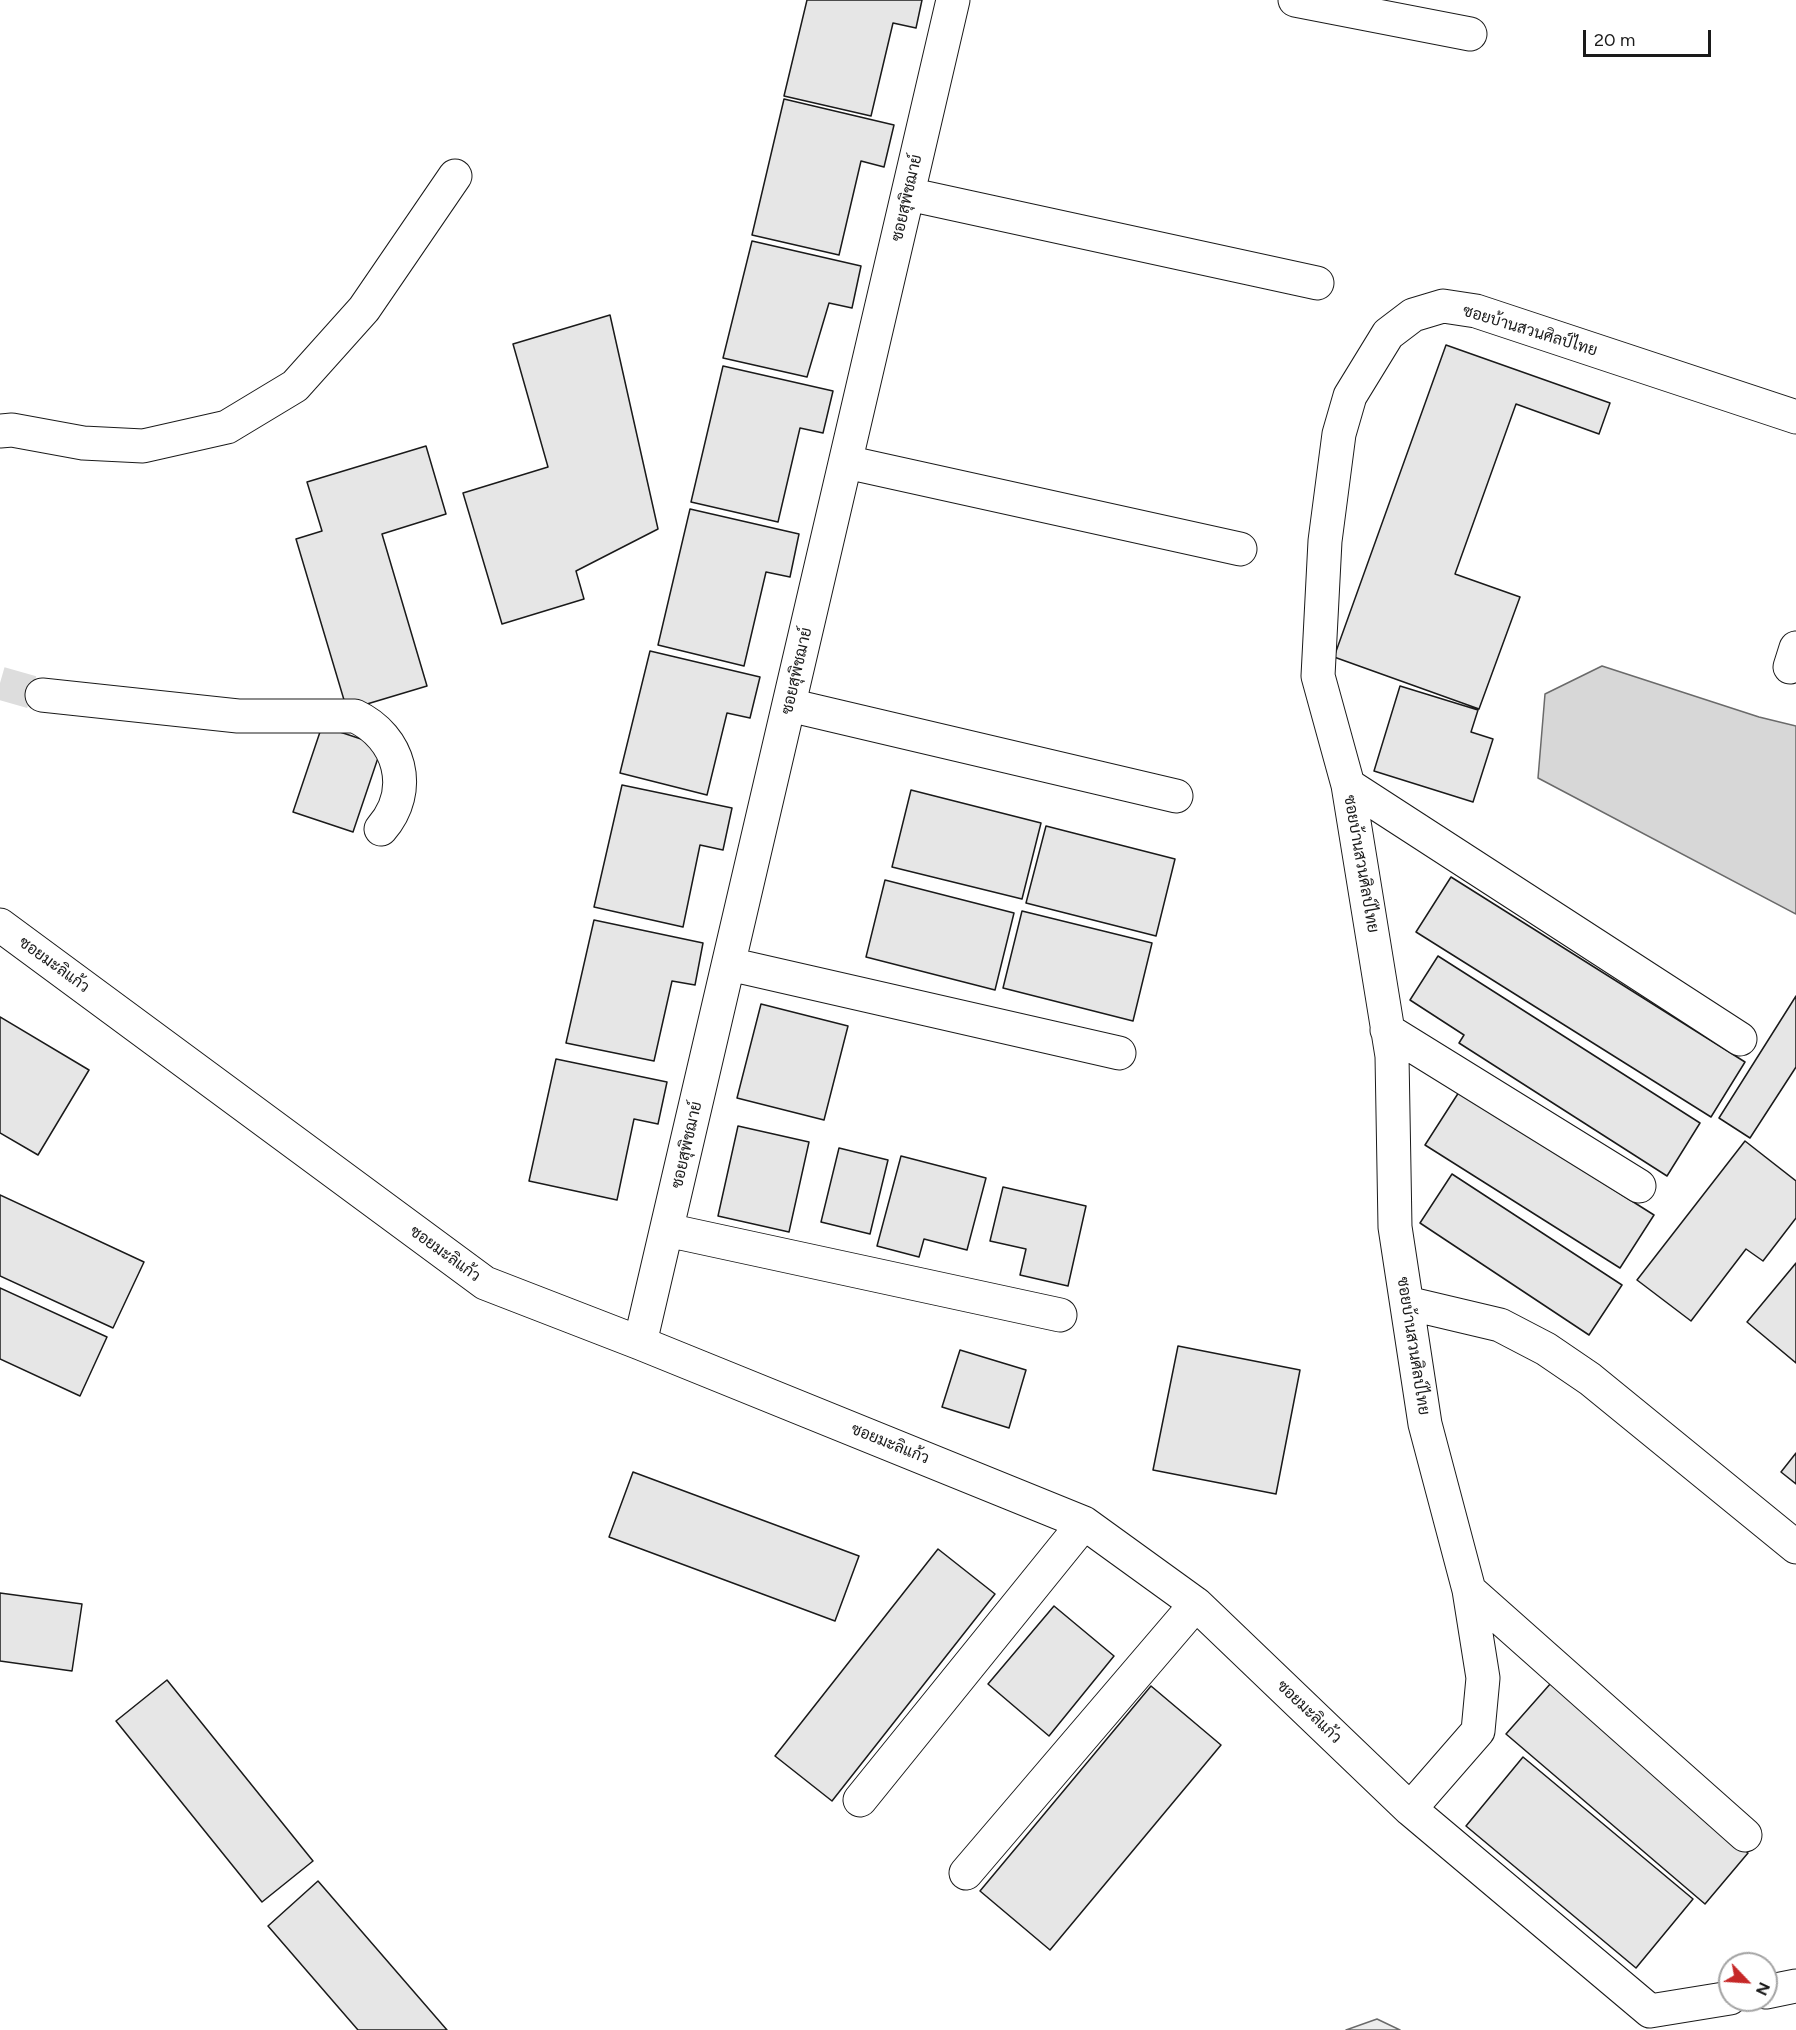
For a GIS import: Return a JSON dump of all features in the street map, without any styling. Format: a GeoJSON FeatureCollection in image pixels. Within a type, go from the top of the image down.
{"type":"FeatureCollection","features":[{"type":"Feature","properties":{"kind":"street","name":"ซอยสุพิชฌาย์"},"geometry":{"type":"LineString","coordinates":[[640,1342],[953,0]]}},
{"type":"Feature","properties":{"kind":"street"},"geometry":{"type":"LineString","coordinates":[[1295,0],[1470,34]]}},
{"type":"Feature","properties":{"kind":"street"},"geometry":{"type":"LineString","coordinates":[[0,431],[12,430],[83,443],[143,446],[227,427],[295,386],[363,309],[455,176]]}},
{"type":"Feature","properties":{"kind":"street"},"geometry":{"type":"LineString","coordinates":[[908,194],[1317,283]]}},
{"type":"Feature","properties":{"kind":"street","name":"ซอยบ้านสวนศิลป์ไทย"},"geometry":{"type":"LineString","coordinates":[[1410,1809],[1478,1731],[1483,1678],[1469,1590],[1425,1424],[1395,1227],[1392,1056],[1348,785],[1318,676],[1325,541],[1339,434],[1350,396],[1388,334],[1413,315],[1443,306],[1476,311],[1796,417]]}},
{"type":"Feature","properties":{"kind":"street"},"geometry":{"type":"LineString","coordinates":[[846,462],[1240,549]]}},
{"type":"Feature","properties":{"kind":"street"},"geometry":{"type":"LineString","coordinates":[[42,695],[238,716],[355,716],[372,724],[385,736],[397,756],[398,797],[390,818],[381,829]]}},
{"type":"Feature","properties":{"kind":"street"},"geometry":{"type":"LineString","coordinates":[[789,705],[1176,796]]}},
{"type":"Feature","properties":{"kind":"street"},"geometry":{"type":"LineString","coordinates":[[1348,785],[1740,1039]]}},
{"type":"Feature","properties":{"kind":"street","name":"ซอยมะลิแก้ว"},"geometry":{"type":"LineString","coordinates":[[0,925],[485,1283],[640,1342],[1084,1523],[1196,1604],[1410,1809],[1650,2011],[1718,2000]]}},
{"type":"Feature","properties":{"kind":"street"},"geometry":{"type":"LineString","coordinates":[[729,964],[1119,1053]]}},
{"type":"Feature","properties":{"kind":"street"},"geometry":{"type":"LineString","coordinates":[[1387,1030],[1639,1186]]}},
{"type":"Feature","properties":{"kind":"street"},"geometry":{"type":"LineString","coordinates":[[667,1230],[1060,1315]]}},
{"type":"Feature","properties":{"kind":"street"},"geometry":{"type":"LineString","coordinates":[[1407,1303],[1500,1325],[1546,1349],[1590,1379],[1796,1547]]}},
{"type":"Feature","properties":{"kind":"street"},"geometry":{"type":"LineString","coordinates":[[860,1800],[1084,1523]]}},
{"type":"Feature","properties":{"kind":"street"},"geometry":{"type":"LineString","coordinates":[[1469,1590],[1745,1835]]}},
{"type":"Feature","properties":{"kind":"street"},"geometry":{"type":"LineString","coordinates":[[966,1873],[1196,1604]]}},
{"type":"Feature","properties":{"kind":"street"},"geometry":{"type":"LineString","coordinates":[[1778,1990],[1796,1986]]}},
{"type":"Feature","properties":{"kind":"shaded area"},"geometry":{"type":"Polygon","coordinates":[[[1602,666],[1759,717],[1796,726],[1796,914],[1538,778],[1545,694],[1602,666]]]}},
{"type":"Feature","properties":{"kind":"shaded area"},"geometry":{"type":"Polygon","coordinates":[[[1377,2019],[1400,2030],[1346,2030],[1377,2019]]]}},
{"type":"Feature","properties":{"kind":"building"},"geometry":{"type":"Polygon","coordinates":[[[807,0],[922,0],[916,28],[893,23],[871,116],[784,96],[807,0]]]}},
{"type":"Feature","properties":{"kind":"building"},"geometry":{"type":"Polygon","coordinates":[[[784,99],[894,125],[884,167],[861,161],[839,255],[752,235],[784,99]]]}},
{"type":"Feature","properties":{"kind":"building"},"geometry":{"type":"Polygon","coordinates":[[[752,241],[861,266],[852,308],[829,303],[807,377],[723,358],[752,241]]]}},
{"type":"Feature","properties":{"kind":"building"},"geometry":{"type":"Polygon","coordinates":[[[610,315],[658,529],[576,571],[584,599],[502,624],[463,493],[548,467],[513,344],[610,315]]]}},
{"type":"Feature","properties":{"kind":"building"},"geometry":{"type":"Polygon","coordinates":[[[1446,345],[1610,403],[1599,434],[1516,404],[1455,574],[1520,597],[1479,709],[1334,657],[1446,345]]]}},
{"type":"Feature","properties":{"kind":"building"},"geometry":{"type":"Polygon","coordinates":[[[723,366],[833,391],[823,433],[800,428],[778,522],[691,502],[723,366]]]}},
{"type":"Feature","properties":{"kind":"building"},"geometry":{"type":"Polygon","coordinates":[[[426,446],[446,514],[382,534],[427,686],[347,710],[296,539],[322,531],[307,482],[426,446]]]}},
{"type":"Feature","properties":{"kind":"building"},"geometry":{"type":"Polygon","coordinates":[[[690,509],[799,534],[790,577],[766,572],[744,666],[658,645],[690,509]]]}},
{"type":"Feature","properties":{"kind":"building"},"geometry":{"type":"Polygon","coordinates":[[[650,651],[760,677],[750,718],[727,713],[707,795],[620,773],[650,651]]]}},
{"type":"Feature","properties":{"kind":"building"},"geometry":{"type":"Polygon","coordinates":[[[1400,686],[1478,710],[1471,732],[1493,739],[1473,802],[1374,771],[1400,686]]]}},
{"type":"Feature","properties":{"kind":"building"},"geometry":{"type":"Polygon","coordinates":[[[322,726],[382,746],[353,832],[293,812],[322,726]]]}},
{"type":"Feature","properties":{"kind":"building"},"geometry":{"type":"Polygon","coordinates":[[[622,785],[732,808],[723,850],[700,845],[683,927],[594,907],[622,785]]]}},
{"type":"Feature","properties":{"kind":"building"},"geometry":{"type":"Polygon","coordinates":[[[911,790],[1041,823],[1022,899],[892,867],[911,790]]]}},
{"type":"Feature","properties":{"kind":"building"},"geometry":{"type":"Polygon","coordinates":[[[1046,826],[1175,859],[1156,936],[1026,903],[1046,826]]]}},
{"type":"Feature","properties":{"kind":"building"},"geometry":{"type":"Polygon","coordinates":[[[1451,877],[1745,1062],[1711,1117],[1416,932],[1451,877]]]}},
{"type":"Feature","properties":{"kind":"building"},"geometry":{"type":"Polygon","coordinates":[[[885,880],[1014,913],[995,990],[866,957],[885,880]]]}},
{"type":"Feature","properties":{"kind":"building"},"geometry":{"type":"Polygon","coordinates":[[[1022,911],[1152,943],[1133,1021],[1003,988],[1022,911]]]}},
{"type":"Feature","properties":{"kind":"building"},"geometry":{"type":"Polygon","coordinates":[[[594,920],[703,943],[695,985],[672,981],[654,1061],[566,1043],[594,920]]]}},
{"type":"Feature","properties":{"kind":"building"},"geometry":{"type":"Polygon","coordinates":[[[1438,956],[1700,1123],[1667,1176],[1459,1043],[1464,1035],[1410,1000],[1438,956]]]}},
{"type":"Feature","properties":{"kind":"building"},"geometry":{"type":"Polygon","coordinates":[[[1796,996],[1796,1067],[1750,1138],[1719,1118],[1796,996]]]}},
{"type":"Feature","properties":{"kind":"building"},"geometry":{"type":"Polygon","coordinates":[[[761,1004],[848,1026],[824,1120],[737,1098],[761,1004]]]}},
{"type":"Feature","properties":{"kind":"building"},"geometry":{"type":"Polygon","coordinates":[[[0,1017],[89,1070],[38,1155],[0,1133],[0,1017]]]}},
{"type":"Feature","properties":{"kind":"building"},"geometry":{"type":"Polygon","coordinates":[[[556,1059],[667,1082],[658,1124],[634,1119],[617,1200],[529,1181],[556,1059]]]}},
{"type":"Feature","properties":{"kind":"building"},"geometry":{"type":"Polygon","coordinates":[[[1459,1092],[1654,1215],[1620,1268],[1425,1145],[1459,1092]]]}},
{"type":"Feature","properties":{"kind":"building"},"geometry":{"type":"Polygon","coordinates":[[[738,1126],[809,1142],[789,1232],[718,1216],[738,1126]]]}},
{"type":"Feature","properties":{"kind":"building"},"geometry":{"type":"Polygon","coordinates":[[[1745,1141],[1796,1181],[1796,1218],[1763,1261],[1746,1249],[1691,1321],[1637,1280],[1745,1141]]]}},
{"type":"Feature","properties":{"kind":"building"},"geometry":{"type":"Polygon","coordinates":[[[839,1148],[888,1160],[870,1234],[821,1222],[839,1148]]]}},
{"type":"Feature","properties":{"kind":"building"},"geometry":{"type":"Polygon","coordinates":[[[901,1156],[986,1178],[967,1250],[924,1239],[919,1257],[877,1246],[901,1156]]]}},
{"type":"Feature","properties":{"kind":"building"},"geometry":{"type":"Polygon","coordinates":[[[1452,1174],[1622,1285],[1589,1335],[1420,1223],[1452,1174]]]}},
{"type":"Feature","properties":{"kind":"building"},"geometry":{"type":"Polygon","coordinates":[[[1003,1187],[1086,1206],[1068,1286],[1020,1275],[1026,1249],[990,1241],[1003,1187]]]}},
{"type":"Feature","properties":{"kind":"building"},"geometry":{"type":"Polygon","coordinates":[[[0,1195],[144,1262],[113,1328],[0,1276],[0,1195]]]}},
{"type":"Feature","properties":{"kind":"building"},"geometry":{"type":"Polygon","coordinates":[[[1796,1263],[1796,1363],[1747,1322],[1796,1263]]]}},
{"type":"Feature","properties":{"kind":"building"},"geometry":{"type":"Polygon","coordinates":[[[0,1288],[107,1337],[80,1396],[0,1359],[0,1288]]]}},
{"type":"Feature","properties":{"kind":"building"},"geometry":{"type":"Polygon","coordinates":[[[1178,1346],[1300,1370],[1276,1494],[1153,1470],[1178,1346]]]}},
{"type":"Feature","properties":{"kind":"building"},"geometry":{"type":"Polygon","coordinates":[[[960,1350],[1026,1370],[1009,1428],[942,1407],[960,1350]]]}},
{"type":"Feature","properties":{"kind":"building"},"geometry":{"type":"Polygon","coordinates":[[[1796,1453],[1796,1484],[1781,1472],[1796,1453]]]}},
{"type":"Feature","properties":{"kind":"building"},"geometry":{"type":"Polygon","coordinates":[[[633,1472],[859,1556],[835,1621],[609,1537],[633,1472]]]}},
{"type":"Feature","properties":{"kind":"building"},"geometry":{"type":"Polygon","coordinates":[[[938,1549],[995,1594],[832,1801],[775,1756],[938,1549]]]}},
{"type":"Feature","properties":{"kind":"building"},"geometry":{"type":"Polygon","coordinates":[[[0,1593],[82,1604],[72,1671],[0,1661],[0,1593]]]}},
{"type":"Feature","properties":{"kind":"building"},"geometry":{"type":"Polygon","coordinates":[[[1054,1606],[1114,1656],[1049,1736],[988,1684],[1054,1606]]]}},
{"type":"Feature","properties":{"kind":"building"},"geometry":{"type":"Polygon","coordinates":[[[167,1680],[313,1861],[262,1902],[116,1721],[167,1680]]]}},
{"type":"Feature","properties":{"kind":"building"},"geometry":{"type":"Polygon","coordinates":[[[1551,1683],[1748,1853],[1705,1904],[1506,1734],[1551,1683]]]}},
{"type":"Feature","properties":{"kind":"building"},"geometry":{"type":"Polygon","coordinates":[[[1151,1686],[1221,1745],[1050,1950],[980,1891],[1151,1686]]]}},
{"type":"Feature","properties":{"kind":"building"},"geometry":{"type":"Polygon","coordinates":[[[1523,1757],[1693,1899],[1636,1968],[1466,1826],[1523,1757]]]}},
{"type":"Feature","properties":{"kind":"building"},"geometry":{"type":"Polygon","coordinates":[[[318,1881],[447,2030],[358,2030],[268,1926],[318,1881]]]}},
{"type":"Feature","properties":{"kind":"tunnel"},"geometry":{"type":"LineString","coordinates":[[0,683],[42,695]]}}]}
